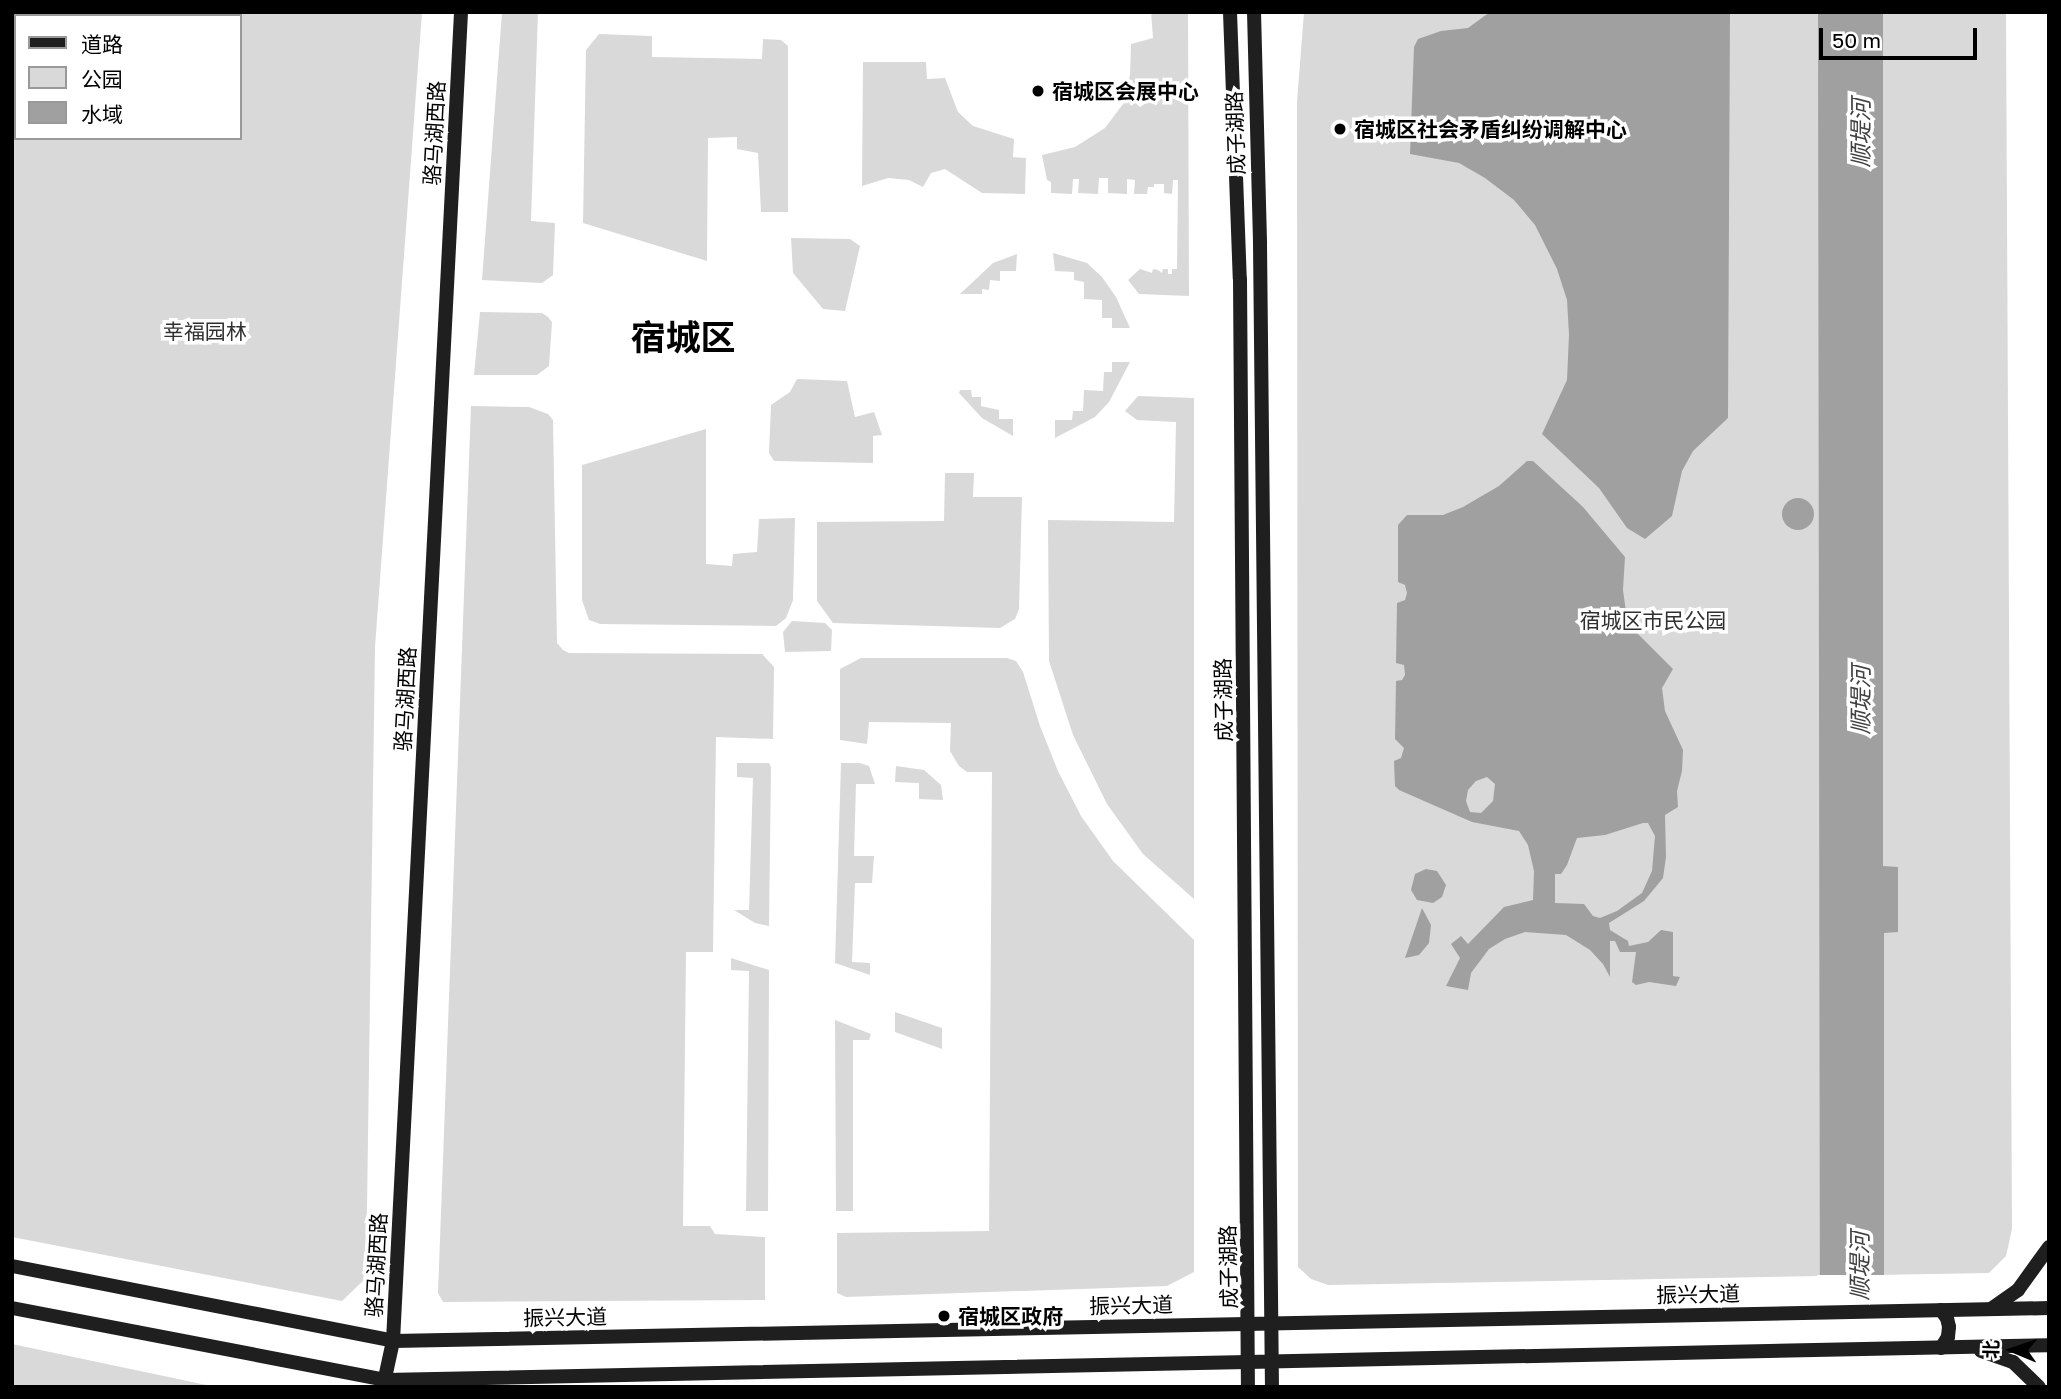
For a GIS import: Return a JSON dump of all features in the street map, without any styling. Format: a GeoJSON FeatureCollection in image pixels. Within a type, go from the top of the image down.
{"type":"FeatureCollection","features":[{"type":"Feature","properties":{"kind":"main road","name":"骆马湖西路"},"geometry":{"type":"LineString","coordinates":[[384,1383],[393,1341],[461,12]]}},
{"type":"Feature","properties":{"kind":"main road","name":"成子湖路"},"geometry":{"type":"LineString","coordinates":[[1230,12],[1240,279],[1248,1387]]}},
{"type":"Feature","properties":{"kind":"main road","name":"成子湖路"},"geometry":{"type":"LineString","coordinates":[[1254,12],[1274,1323],[1272,1387]]}},
{"type":"Feature","properties":{"kind":"main road"},"geometry":{"type":"LineString","coordinates":[[1990,1309],[2018,1290],[2049,1247]]}},
{"type":"Feature","properties":{"kind":"main road","name":"振兴大道"},"geometry":{"type":"LineString","coordinates":[[12,1266],[393,1341],[2049,1308]]}},
{"type":"Feature","properties":{"kind":"main road"},"geometry":{"type":"LineString","coordinates":[[12,1308],[384,1383],[2049,1345]]}},
{"type":"Feature","properties":{"kind":"main road"},"geometry":{"type":"LineString","coordinates":[[1941,1310],[1949,1327],[1948,1337],[1941,1348]]}},
{"type":"Feature","properties":{"kind":"main road"},"geometry":{"type":"LineString","coordinates":[[1969,1347],[2013,1362],[2039,1387]]}},
{"type":"Feature","properties":{"kind":"green space","name":"幸福园林"},"geometry":{"type":"Polygon","coordinates":[[[12,12],[422,12],[375,647],[366,1278],[342,1301],[12,1237],[12,12]]]}},
{"type":"Feature","properties":{"kind":"green space"},"geometry":{"type":"Polygon","coordinates":[[[502,12],[538,12],[531,221],[555,223],[553,275],[542,283],[482,280],[502,12]]]}},
{"type":"Feature","properties":{"kind":"green space"},"geometry":{"type":"Polygon","coordinates":[[[1151,12],[1188,12],[1189,296],[1139,294],[1128,280],[1140,269],[1152,273],[1153,269],[1162,273],[1163,269],[1168,269],[1168,274],[1172,274],[1172,269],[1177,269],[1178,180],[1173,180],[1172,194],[1164,193],[1164,184],[1154,184],[1154,187],[1148,187],[1147,194],[1134,194],[1135,180],[1127,179],[1127,194],[1108,193],[1108,178],[1099,178],[1098,194],[1078,193],[1079,179],[1073,179],[1072,194],[1051,193],[1051,182],[1047,180],[1042,155],[1075,147],[1105,128],[1123,104],[1130,75],[1131,44],[1153,38],[1151,12]]]}},
{"type":"Feature","properties":{"kind":"green space","name":"宿城区市民公园"},"geometry":{"type":"Polygon","coordinates":[[[1304,12],[2006,12],[2012,1229],[2006,1256],[1989,1273],[1328,1285],[1311,1279],[1298,1267],[1297,102],[1304,12]]]}},
{"type":"Feature","properties":{"kind":"green space"},"geometry":{"type":"Polygon","coordinates":[[[599,34],[652,36],[652,57],[762,59],[763,39],[781,40],[788,46],[788,212],[761,212],[758,153],[737,149],[737,137],[708,138],[707,261],[583,223],[586,50],[599,34]]]}},
{"type":"Feature","properties":{"kind":"green space"},"geometry":{"type":"Polygon","coordinates":[[[863,62],[926,62],[927,79],[945,78],[958,112],[973,126],[1014,139],[1013,157],[1026,158],[1025,194],[982,193],[945,169],[931,173],[923,187],[909,180],[888,178],[862,186],[863,62]]]}},
{"type":"Feature","properties":{"kind":"green space"},"geometry":{"type":"Polygon","coordinates":[[[791,238],[850,239],[860,246],[845,311],[823,309],[793,273],[791,238]]]}},
{"type":"Feature","properties":{"kind":"green space"},"geometry":{"type":"Polygon","coordinates":[[[1053,253],[1087,263],[1102,277],[1116,297],[1130,328],[1112,328],[1112,318],[1102,318],[1102,300],[1084,299],[1084,282],[1074,280],[1074,272],[1055,271],[1053,253]]]}},
{"type":"Feature","properties":{"kind":"green space"},"geometry":{"type":"Polygon","coordinates":[[[1017,254],[1016,271],[1000,271],[1000,281],[990,280],[989,290],[982,289],[982,294],[960,294],[993,263],[1017,254]]]}},
{"type":"Feature","properties":{"kind":"green space"},"geometry":{"type":"Polygon","coordinates":[[[480,312],[542,313],[548,317],[552,322],[549,366],[537,375],[474,375],[480,312]]]}},
{"type":"Feature","properties":{"kind":"green space"},"geometry":{"type":"Polygon","coordinates":[[[1112,362],[1130,362],[1109,402],[1095,417],[1055,438],[1055,420],[1072,420],[1073,411],[1083,411],[1084,390],[1103,391],[1104,372],[1112,372],[1112,362]]]}},
{"type":"Feature","properties":{"kind":"green space"},"geometry":{"type":"Polygon","coordinates":[[[797,379],[847,381],[855,417],[874,412],[882,435],[873,436],[873,463],[774,461],[769,453],[771,405],[790,392],[797,379]]]}},
{"type":"Feature","properties":{"kind":"green space"},"geometry":{"type":"Polygon","coordinates":[[[960,390],[971,390],[972,397],[981,397],[981,406],[999,410],[999,419],[1013,419],[1013,436],[982,418],[959,393],[960,390]]]}},
{"type":"Feature","properties":{"kind":"green space"},"geometry":{"type":"Polygon","coordinates":[[[1138,396],[1194,398],[1194,899],[1143,854],[1107,804],[1073,735],[1049,661],[1048,520],[1174,522],[1176,422],[1137,420],[1125,411],[1138,396]]]}},
{"type":"Feature","properties":{"kind":"green space"},"geometry":{"type":"Polygon","coordinates":[[[471,406],[529,407],[548,414],[553,420],[557,643],[563,650],[569,653],[762,654],[774,667],[773,739],[716,737],[713,952],[686,952],[683,1226],[710,1226],[715,1234],[765,1237],[765,1300],[443,1302],[438,1293],[471,406]]]}},
{"type":"Feature","properties":{"kind":"green space"},"geometry":{"type":"Polygon","coordinates":[[[706,429],[706,564],[732,566],[733,554],[757,552],[759,519],[795,518],[793,600],[786,618],[776,626],[600,624],[589,620],[582,600],[582,465],[706,429]]]}},
{"type":"Feature","properties":{"kind":"green space"},"geometry":{"type":"Polygon","coordinates":[[[945,473],[974,473],[973,497],[1022,497],[1019,609],[1015,619],[1000,628],[833,623],[817,601],[817,522],[944,521],[945,473]]]}},
{"type":"Feature","properties":{"kind":"green space"},"geometry":{"type":"Polygon","coordinates":[[[792,621],[825,623],[832,630],[831,651],[785,652],[783,632],[792,621]]]}},
{"type":"Feature","properties":{"kind":"green space"},"geometry":{"type":"Polygon","coordinates":[[[861,658],[1007,658],[1016,661],[1023,672],[1058,771],[1081,816],[1113,861],[1194,940],[1194,1272],[1167,1286],[846,1297],[837,1293],[837,1233],[989,1231],[992,772],[967,772],[959,766],[950,751],[951,723],[869,722],[867,744],[840,740],[840,669],[861,658]]]}},
{"type":"Feature","properties":{"kind":"green space"},"geometry":{"type":"Polygon","coordinates":[[[737,763],[769,763],[771,767],[769,926],[755,923],[734,910],[749,910],[753,778],[737,777],[737,763]]]}},
{"type":"Feature","properties":{"kind":"green space"},"geometry":{"type":"Polygon","coordinates":[[[841,763],[869,766],[875,784],[856,784],[854,856],[874,856],[872,883],[855,883],[852,962],[870,963],[870,975],[835,963],[841,763]]]}},
{"type":"Feature","properties":{"kind":"green space"},"geometry":{"type":"Polygon","coordinates":[[[896,766],[924,770],[941,785],[943,800],[919,799],[919,783],[895,782],[896,766]]]}},
{"type":"Feature","properties":{"kind":"green space"},"geometry":{"type":"Polygon","coordinates":[[[731,958],[769,970],[768,1211],[746,1211],[749,971],[731,970],[731,958]]]}},
{"type":"Feature","properties":{"kind":"green space"},"geometry":{"type":"Polygon","coordinates":[[[895,1012],[942,1028],[942,1049],[895,1032],[895,1012]]]}},
{"type":"Feature","properties":{"kind":"green space"},"geometry":{"type":"Polygon","coordinates":[[[835,1020],[871,1034],[869,1040],[853,1040],[853,1211],[836,1211],[835,1020]]]}},
{"type":"Feature","properties":{"kind":"green space"},"geometry":{"type":"Polygon","coordinates":[[[12,1344],[216,1387],[12,1387],[12,1344]]]}},
{"type":"Feature","properties":{"kind":"water"},"geometry":{"type":"Polygon","coordinates":[[[1490,12],[1730,12],[1728,418],[1693,451],[1682,471],[1672,516],[1645,539],[1627,528],[1599,488],[1542,434],[1567,380],[1569,335],[1567,300],[1557,269],[1535,225],[1514,200],[1459,163],[1410,154],[1414,47],[1418,39],[1441,31],[1468,28],[1490,12]]]}},
{"type":"Feature","properties":{"kind":"water","name":"顺堤河"},"geometry":{"type":"Polygon","coordinates":[[[1818,12],[1883,12],[1883,866],[1898,867],[1898,932],[1884,933],[1884,1387],[1820,1387],[1818,12]]]}},
{"type":"Feature","properties":{"kind":"water"},"geometry":{"type":"Polygon","coordinates":[[[1527,461],[1533,461],[1583,507],[1625,557],[1623,590],[1626,612],[1637,633],[1673,669],[1662,688],[1665,711],[1683,750],[1682,771],[1677,791],[1678,807],[1665,815],[1666,857],[1663,878],[1644,901],[1609,923],[1610,930],[1628,941],[1629,946],[1648,942],[1661,930],[1673,932],[1673,976],[1680,977],[1676,986],[1649,982],[1636,985],[1632,982],[1636,952],[1620,952],[1615,941],[1610,941],[1610,977],[1603,964],[1590,950],[1566,935],[1525,932],[1505,939],[1489,949],[1471,973],[1468,990],[1446,986],[1460,958],[1451,944],[1461,936],[1468,944],[1504,907],[1533,900],[1534,871],[1528,845],[1519,831],[1472,822],[1395,786],[1394,761],[1401,758],[1404,748],[1395,739],[1396,681],[1402,680],[1405,675],[1404,665],[1396,663],[1397,603],[1405,600],[1407,593],[1405,585],[1398,582],[1398,525],[1407,515],[1443,515],[1499,486],[1527,461]],[[1487,777],[1476,781],[1468,790],[1466,801],[1470,812],[1481,813],[1493,801],[1495,784],[1487,777]],[[1648,823],[1605,835],[1577,838],[1567,865],[1561,874],[1555,874],[1555,903],[1584,904],[1593,916],[1600,918],[1617,911],[1642,893],[1652,871],[1655,836],[1648,823]]]}},
{"type":"Feature","properties":{"kind":"water"},"geometry":{"type":"Polygon","coordinates":[[[1798,498],[1810,502],[1814,514],[1810,526],[1798,530],[1786,526],[1782,514],[1786,502],[1798,498]]]}},
{"type":"Feature","properties":{"kind":"water"},"geometry":{"type":"Polygon","coordinates":[[[1426,869],[1437,871],[1446,885],[1442,897],[1433,903],[1417,900],[1411,890],[1415,874],[1426,869]]]}},
{"type":"Feature","properties":{"kind":"water"},"geometry":{"type":"Polygon","coordinates":[[[1422,908],[1431,925],[1429,943],[1419,955],[1405,958],[1422,908]]]}},
{"type":"Feature","properties":{"kind":"pier"},"geometry":{"type":"Polygon","coordinates":[[[1817,1275],[1888,1275],[1888,1387],[1817,1387],[1817,1275]]]}},
{"type":"Feature","properties":{"kind":"place","name":"宿城区会展中心"},"geometry":{"type":"Point","coordinates":[1038,91]}},
{"type":"Feature","properties":{"kind":"place","name":"宿城区社会矛盾纠纷调解中心"},"geometry":{"type":"Point","coordinates":[1340,129]}},
{"type":"Feature","properties":{"kind":"place","name":"宿城区政府"},"geometry":{"type":"Point","coordinates":[944,1316]}},
{"type":"Feature","properties":{"kind":"district","name":"宿城区"},"geometry":{"type":"Point","coordinates":[683,337]}}]}
